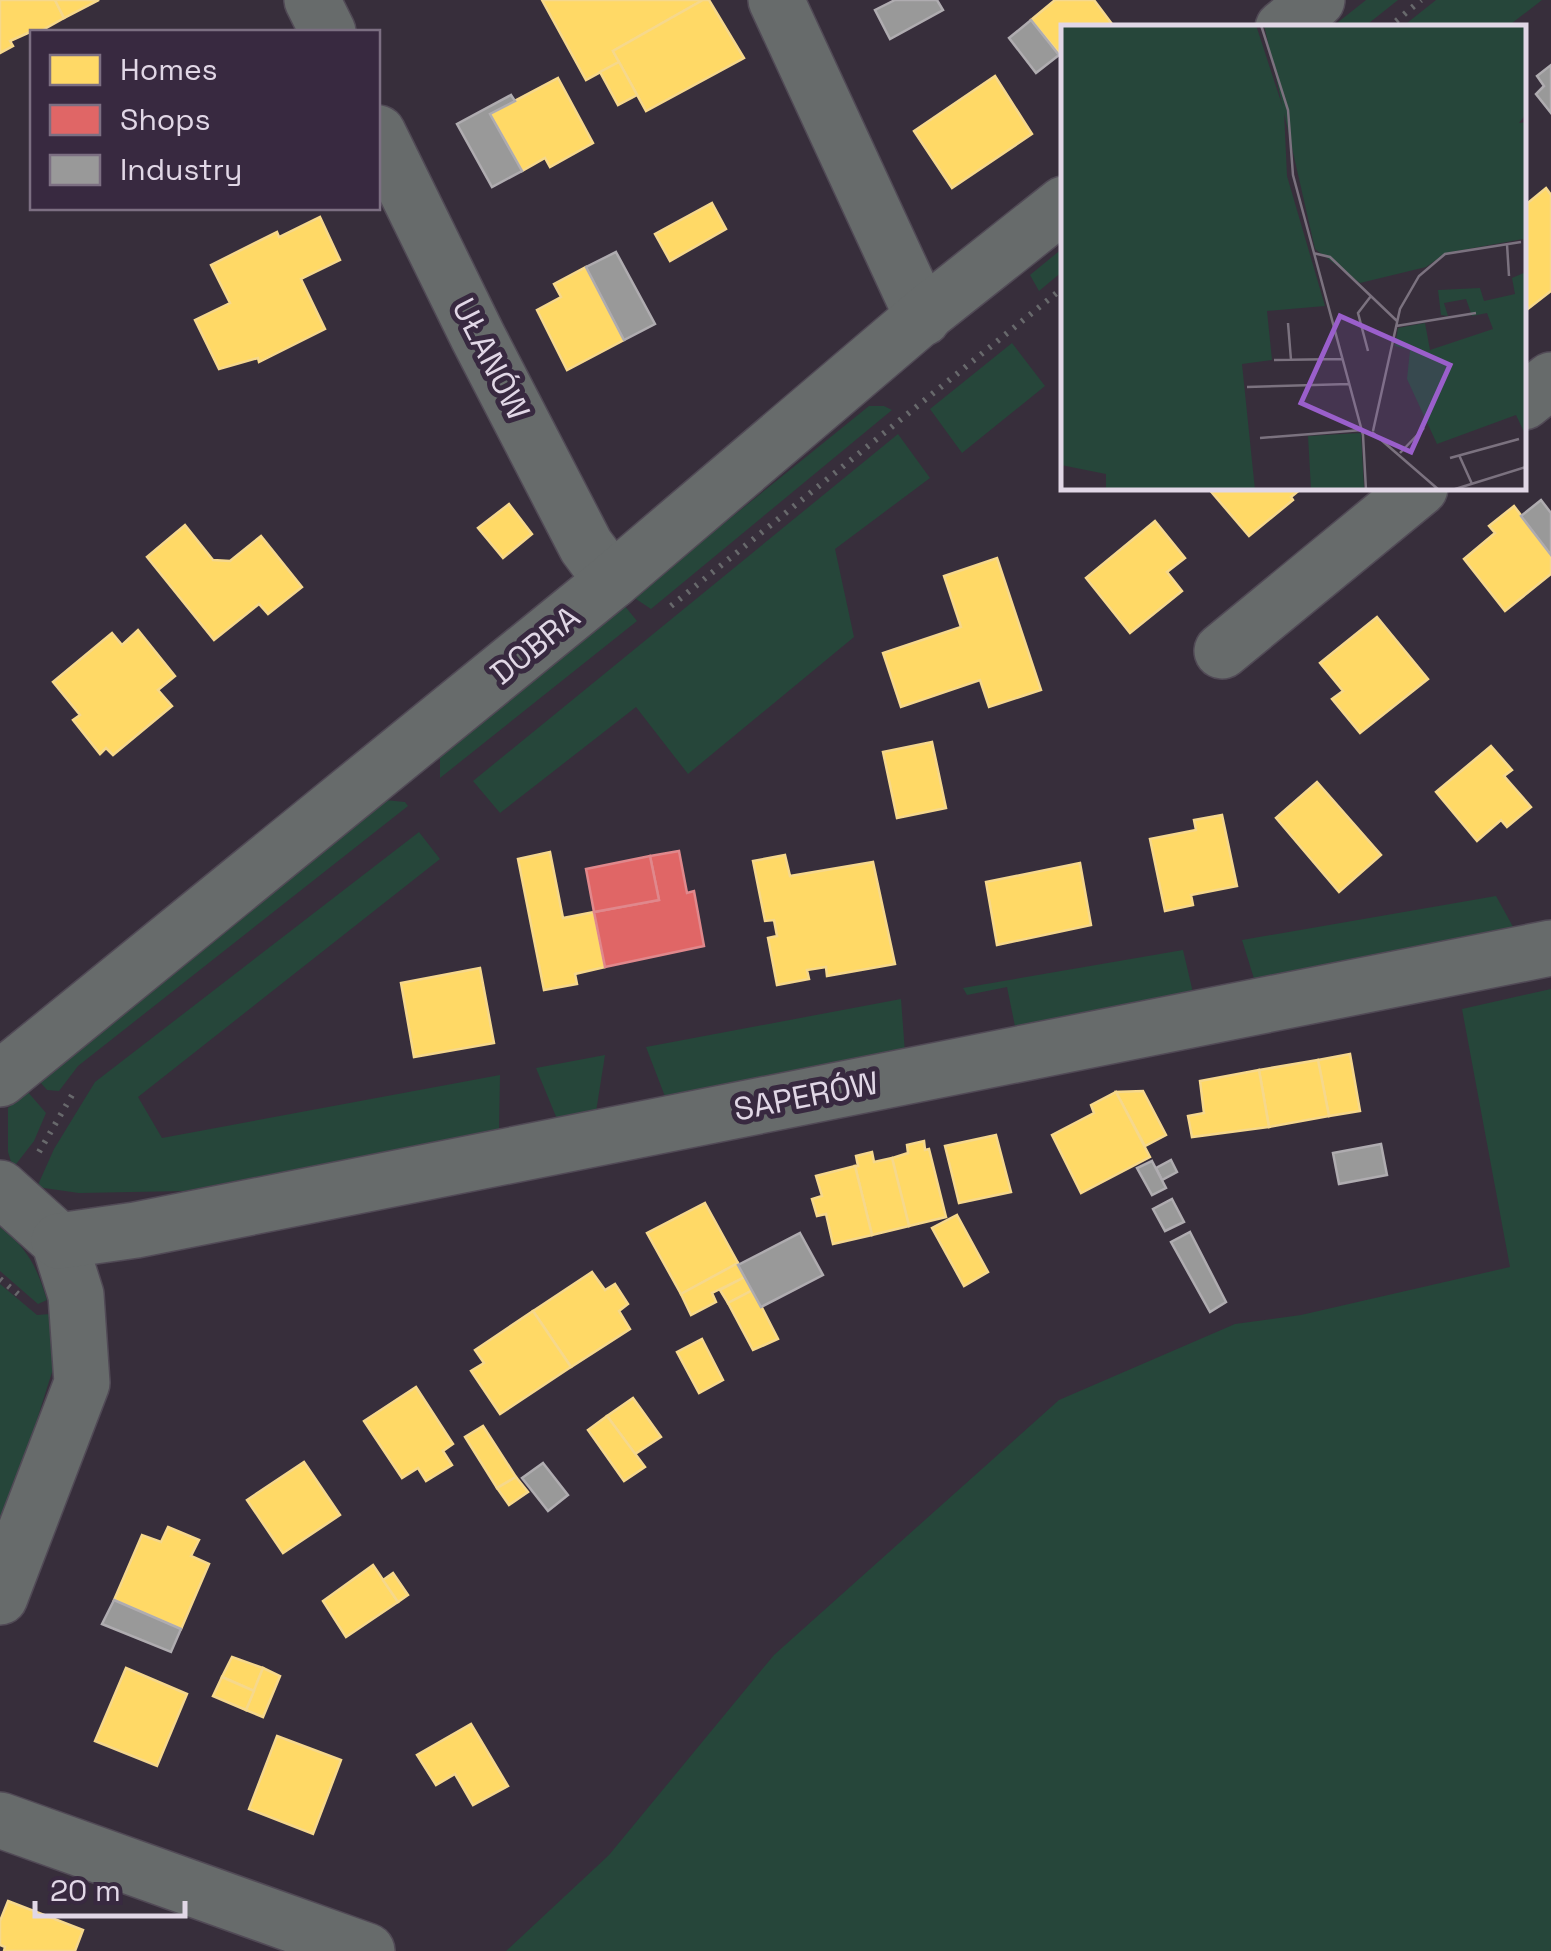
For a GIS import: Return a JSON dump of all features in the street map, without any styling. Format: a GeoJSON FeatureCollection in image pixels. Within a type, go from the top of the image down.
{"type":"FeatureCollection","features":[{"type":"Feature","properties":{"kind":"street"},"geometry":{"type":"LineString","coordinates":[[312,0],[327,30]]}},
{"type":"Feature","properties":{"kind":"street"},"geometry":{"type":"LineString","coordinates":[[776,0],[923,318]]}},
{"type":"Feature","properties":{"kind":"street"},"geometry":{"type":"LineString","coordinates":[[1287,25],[1318,0]]}},
{"type":"Feature","properties":{"kind":"street","name":"UŁANÓW"},"geometry":{"type":"LineString","coordinates":[[380,137],[586,546],[612,581]]}},
{"type":"Feature","properties":{"kind":"street","name":"DOBRA"},"geometry":{"type":"LineString","coordinates":[[4,1067],[612,581],[1061,206]]}},
{"type":"Feature","properties":{"kind":"street"},"geometry":{"type":"LineString","coordinates":[[1526,400],[1551,380]]}},
{"type":"Feature","properties":{"kind":"street"},"geometry":{"type":"LineString","coordinates":[[1222,651],[1418,490]]}},
{"type":"Feature","properties":{"kind":"street","name":"SAPERÓW"},"geometry":{"type":"LineString","coordinates":[[60,1241],[136,1230],[1551,948]]}},
{"type":"Feature","properties":{"kind":"street"},"geometry":{"type":"LineString","coordinates":[[0,1597],[82,1382],[76,1296],[60,1241],[3,1190]]}},
{"type":"Feature","properties":{"kind":"street"},"geometry":{"type":"LineString","coordinates":[[0,1820],[367,1951]]}},
{"type":"Feature","properties":{"kind":"path"},"geometry":{"type":"LineString","coordinates":[[1392,25],[1422,0]]}},
{"type":"Feature","properties":{"kind":"path"},"geometry":{"type":"LineString","coordinates":[[665,611],[1061,289]]}},
{"type":"Feature","properties":{"kind":"path"},"geometry":{"type":"LineString","coordinates":[[3,1190],[29,1169],[79,1086]]}},
{"type":"Feature","properties":{"kind":"green space"},"geometry":{"type":"Polygon","coordinates":[[[1366,0],[1398,0],[1367,25],[1335,25],[1366,0]]]}},
{"type":"Feature","properties":{"kind":"green space"},"geometry":{"type":"Polygon","coordinates":[[[1436,0],[1542,0],[1510,25],[1405,25],[1436,0]]]}},
{"type":"Feature","properties":{"kind":"green space"},"geometry":{"type":"Polygon","coordinates":[[[1061,250],[1061,273],[1039,291],[1030,275],[1061,250]]]}},
{"type":"Feature","properties":{"kind":"green space"},"geometry":{"type":"Polygon","coordinates":[[[1012,343],[1045,386],[962,453],[930,409],[1012,343]]]}},
{"type":"Feature","properties":{"kind":"green space"},"geometry":{"type":"Polygon","coordinates":[[[869,406],[892,410],[651,609],[633,597],[869,406]]]}},
{"type":"Feature","properties":{"kind":"green space"},"geometry":{"type":"Polygon","coordinates":[[[898,434],[930,478],[835,549],[854,637],[688,774],[636,707],[500,813],[473,781],[898,434]]]}},
{"type":"Feature","properties":{"kind":"green space"},"geometry":{"type":"Polygon","coordinates":[[[624,605],[637,621],[440,778],[440,756],[624,605]]]}},
{"type":"Feature","properties":{"kind":"green space"},"geometry":{"type":"Polygon","coordinates":[[[385,800],[405,802],[408,806],[78,1066],[59,1091],[47,1090],[40,1082],[385,800]]]}},
{"type":"Feature","properties":{"kind":"green space"},"geometry":{"type":"Polygon","coordinates":[[[419,832],[440,859],[138,1097],[162,1138],[500,1075],[499,1130],[184,1191],[79,1193],[37,1187],[54,1149],[95,1082],[419,832]]]}},
{"type":"Feature","properties":{"kind":"green space"},"geometry":{"type":"Polygon","coordinates":[[[1496,896],[1517,934],[1256,985],[1242,940],[1496,896]]]}},
{"type":"Feature","properties":{"kind":"green space"},"geometry":{"type":"Polygon","coordinates":[[[1183,950],[1194,997],[1016,1031],[1007,987],[967,995],[963,988],[1183,950]]]}},
{"type":"Feature","properties":{"kind":"green space"},"geometry":{"type":"Polygon","coordinates":[[[1551,989],[1551,1951],[506,1951],[609,1855],[774,1655],[1059,1400],[1235,1324],[1301,1315],[1510,1267],[1462,1009],[1551,989]]]}},
{"type":"Feature","properties":{"kind":"green space"},"geometry":{"type":"Polygon","coordinates":[[[901,999],[905,1053],[666,1099],[646,1047],[901,999]]]}},
{"type":"Feature","properties":{"kind":"green space"},"geometry":{"type":"Polygon","coordinates":[[[605,1055],[596,1112],[557,1119],[536,1068],[605,1055]]]}},
{"type":"Feature","properties":{"kind":"green space"},"geometry":{"type":"Polygon","coordinates":[[[27,1091],[46,1113],[34,1141],[13,1168],[8,1152],[8,1108],[27,1091]]]}},
{"type":"Feature","properties":{"kind":"green space"},"geometry":{"type":"Polygon","coordinates":[[[0,1227],[30,1259],[47,1300],[38,1304],[0,1271],[0,1227]]]}},
{"type":"Feature","properties":{"kind":"green space"},"geometry":{"type":"Polygon","coordinates":[[[0,1284],[37,1315],[50,1314],[53,1369],[0,1522],[0,1284]]]}},
{"type":"Feature","properties":{"kind":"building: Homes"},"geometry":{"type":"Polygon","coordinates":[[[0,0],[55,0],[64,18],[43,30],[30,30],[10,41],[13,46],[0,53],[0,0]]]}},
{"type":"Feature","properties":{"kind":"building: Homes"},"geometry":{"type":"Polygon","coordinates":[[[55,0],[99,0],[64,18],[55,0]]]}},
{"type":"Feature","properties":{"kind":"building: Homes"},"geometry":{"type":"Polygon","coordinates":[[[542,0],[703,0],[613,51],[619,62],[586,80],[542,0]]]}},
{"type":"Feature","properties":{"kind":"building: Homes"},"geometry":{"type":"Polygon","coordinates":[[[709,0],[744,58],[646,111],[613,51],[709,0]]]}},
{"type":"Feature","properties":{"kind":"building: Homes"},"geometry":{"type":"Polygon","coordinates":[[[1055,0],[1094,0],[1113,25],[1061,25],[1061,55],[1031,20],[1055,0]]]}},
{"type":"Feature","properties":{"kind":"building: Homes"},"geometry":{"type":"Polygon","coordinates":[[[619,62],[637,95],[618,105],[600,72],[619,62]]]}},
{"type":"Feature","properties":{"kind":"building: Homes"},"geometry":{"type":"Polygon","coordinates":[[[995,76],[1032,134],[952,188],[914,131],[995,76]]]}},
{"type":"Feature","properties":{"kind":"building: Homes"},"geometry":{"type":"Polygon","coordinates":[[[558,78],[593,143],[550,167],[545,158],[522,171],[490,114],[558,78]]]}},
{"type":"Feature","properties":{"kind":"building: Homes"},"geometry":{"type":"Polygon","coordinates":[[[1546,188],[1551,195],[1551,291],[1526,310],[1526,204],[1546,188]]]}},
{"type":"Feature","properties":{"kind":"building: Homes"},"geometry":{"type":"Polygon","coordinates":[[[712,203],[726,229],[670,261],[655,234],[712,203]]]}},
{"type":"Feature","properties":{"kind":"building: Homes"},"geometry":{"type":"Polygon","coordinates":[[[320,217],[340,260],[301,279],[325,329],[259,362],[258,358],[219,369],[195,320],[230,303],[211,265],[277,232],[279,237],[320,217]]]}},
{"type":"Feature","properties":{"kind":"building: Homes"},"geometry":{"type":"Polygon","coordinates":[[[586,267],[624,340],[567,370],[537,310],[561,297],[554,284],[586,267]]]}},
{"type":"Feature","properties":{"kind":"building: Homes"},"geometry":{"type":"Polygon","coordinates":[[[1210,490],[1300,490],[1291,497],[1293,500],[1249,536],[1210,490]]]}},
{"type":"Feature","properties":{"kind":"building: Homes"},"geometry":{"type":"Polygon","coordinates":[[[509,504],[532,534],[503,558],[478,528],[509,504]]]}},
{"type":"Feature","properties":{"kind":"building: Homes"},"geometry":{"type":"Polygon","coordinates":[[[1514,506],[1551,555],[1551,574],[1505,611],[1464,559],[1495,533],[1489,526],[1514,506]]]}},
{"type":"Feature","properties":{"kind":"building: Homes"},"geometry":{"type":"Polygon","coordinates":[[[1155,521],[1185,558],[1167,572],[1182,591],[1130,633],[1086,578],[1155,521]]]}},
{"type":"Feature","properties":{"kind":"building: Homes"},"geometry":{"type":"Polygon","coordinates":[[[185,525],[213,560],[230,561],[261,536],[302,587],[268,614],[259,604],[214,640],[147,557],[185,525]]]}},
{"type":"Feature","properties":{"kind":"building: Homes"},"geometry":{"type":"Polygon","coordinates":[[[997,558],[1041,690],[989,707],[980,680],[901,707],[883,653],[961,627],[944,576],[997,558]]]}},
{"type":"Feature","properties":{"kind":"building: Homes"},"geometry":{"type":"Polygon","coordinates":[[[1377,617],[1428,679],[1360,733],[1332,699],[1343,691],[1320,663],[1377,617]]]}},
{"type":"Feature","properties":{"kind":"building: Homes"},"geometry":{"type":"Polygon","coordinates":[[[138,630],[175,676],[158,690],[172,706],[113,755],[106,748],[100,754],[73,720],[80,715],[53,682],[112,633],[122,645],[138,630]]]}},
{"type":"Feature","properties":{"kind":"building: Homes"},"geometry":{"type":"Polygon","coordinates":[[[932,742],[946,808],[897,818],[883,752],[932,742]]]}},
{"type":"Feature","properties":{"kind":"building: Homes"},"geometry":{"type":"Polygon","coordinates":[[[1491,746],[1512,770],[1504,776],[1531,807],[1507,827],[1501,820],[1477,841],[1436,792],[1491,746]]]}},
{"type":"Feature","properties":{"kind":"building: Homes"},"geometry":{"type":"Polygon","coordinates":[[[1317,782],[1381,855],[1339,892],[1276,818],[1317,782]]]}},
{"type":"Feature","properties":{"kind":"building: Homes"},"geometry":{"type":"Polygon","coordinates":[[[1222,815],[1237,886],[1191,895],[1193,905],[1165,911],[1150,839],[1196,830],[1194,820],[1222,815]]]}},
{"type":"Feature","properties":{"kind":"building: Homes"},"geometry":{"type":"Polygon","coordinates":[[[550,852],[563,918],[594,912],[605,967],[575,974],[577,984],[544,990],[518,859],[550,852]]]}},
{"type":"Feature","properties":{"kind":"building: Homes"},"geometry":{"type":"Polygon","coordinates":[[[785,855],[790,876],[873,862],[895,964],[827,976],[826,967],[807,970],[809,979],[777,985],[768,938],[777,936],[774,920],[765,921],[753,861],[785,855]]]}},
{"type":"Feature","properties":{"kind":"building: Homes"},"geometry":{"type":"Polygon","coordinates":[[[1080,863],[1091,925],[997,945],[986,882],[1080,863]]]}},
{"type":"Feature","properties":{"kind":"building: Homes"},"geometry":{"type":"Polygon","coordinates":[[[480,968],[494,1043],[414,1057],[401,983],[480,968]]]}},
{"type":"Feature","properties":{"kind":"building: Homes"},"geometry":{"type":"Polygon","coordinates":[[[1350,1054],[1360,1111],[1329,1116],[1318,1060],[1350,1054]]]}},
{"type":"Feature","properties":{"kind":"building: Homes"},"geometry":{"type":"Polygon","coordinates":[[[1318,1060],[1329,1116],[1269,1127],[1259,1070],[1318,1060]]]}},
{"type":"Feature","properties":{"kind":"building: Homes"},"geometry":{"type":"Polygon","coordinates":[[[1259,1070],[1269,1127],[1192,1137],[1188,1116],[1204,1113],[1200,1081],[1259,1070]]]}},
{"type":"Feature","properties":{"kind":"building: Homes"},"geometry":{"type":"Polygon","coordinates":[[[1143,1091],[1166,1135],[1145,1146],[1116,1092],[1143,1091]]]}},
{"type":"Feature","properties":{"kind":"building: Homes"},"geometry":{"type":"Polygon","coordinates":[[[1116,1092],[1150,1157],[1081,1193],[1052,1135],[1094,1113],[1091,1105],[1116,1092]]]}},
{"type":"Feature","properties":{"kind":"building: Homes"},"geometry":{"type":"Polygon","coordinates":[[[996,1135],[1011,1192],[959,1203],[945,1146],[996,1135]]]}},
{"type":"Feature","properties":{"kind":"building: Homes"},"geometry":{"type":"Polygon","coordinates":[[[924,1141],[946,1217],[909,1226],[892,1158],[908,1153],[907,1145],[924,1141]]]}},
{"type":"Feature","properties":{"kind":"building: Homes"},"geometry":{"type":"Polygon","coordinates":[[[872,1152],[874,1162],[892,1158],[909,1226],[872,1235],[855,1166],[856,1156],[872,1152]]]}},
{"type":"Feature","properties":{"kind":"building: Homes"},"geometry":{"type":"Polygon","coordinates":[[[855,1166],[872,1235],[833,1244],[826,1214],[817,1216],[812,1199],[822,1196],[816,1176],[855,1166]]]}},
{"type":"Feature","properties":{"kind":"building: Homes"},"geometry":{"type":"Polygon","coordinates":[[[705,1203],[738,1263],[681,1294],[647,1233],[705,1203]]]}},
{"type":"Feature","properties":{"kind":"building: Homes"},"geometry":{"type":"Polygon","coordinates":[[[957,1215],[988,1272],[964,1286],[932,1228],[957,1215]]]}},
{"type":"Feature","properties":{"kind":"building: Homes"},"geometry":{"type":"Polygon","coordinates":[[[738,1263],[745,1277],[712,1293],[716,1302],[691,1315],[681,1294],[738,1263]]]}},
{"type":"Feature","properties":{"kind":"building: Homes"},"geometry":{"type":"Polygon","coordinates":[[[592,1272],[605,1290],[615,1284],[628,1304],[619,1311],[630,1329],[571,1367],[533,1311],[592,1272]]]}},
{"type":"Feature","properties":{"kind":"building: Homes"},"geometry":{"type":"Polygon","coordinates":[[[745,1277],[753,1290],[728,1303],[720,1290],[745,1277]]]}},
{"type":"Feature","properties":{"kind":"building: Homes"},"geometry":{"type":"Polygon","coordinates":[[[753,1290],[778,1339],[753,1350],[728,1303],[753,1290]]]}},
{"type":"Feature","properties":{"kind":"building: Homes"},"geometry":{"type":"Polygon","coordinates":[[[533,1311],[571,1367],[500,1414],[471,1371],[484,1363],[475,1350],[533,1311]]]}},
{"type":"Feature","properties":{"kind":"building: Homes"},"geometry":{"type":"Polygon","coordinates":[[[702,1339],[723,1380],[699,1393],[677,1352],[702,1339]]]}},
{"type":"Feature","properties":{"kind":"building: Homes"},"geometry":{"type":"Polygon","coordinates":[[[416,1387],[453,1444],[443,1451],[452,1465],[426,1481],[418,1468],[402,1478],[364,1421],[416,1387]]]}},
{"type":"Feature","properties":{"kind":"building: Homes"},"geometry":{"type":"Polygon","coordinates":[[[633,1398],[661,1437],[635,1454],[607,1416],[633,1398]]]}},
{"type":"Feature","properties":{"kind":"building: Homes"},"geometry":{"type":"Polygon","coordinates":[[[607,1416],[645,1467],[624,1481],[588,1430],[607,1416]]]}},
{"type":"Feature","properties":{"kind":"building: Homes"},"geometry":{"type":"Polygon","coordinates":[[[483,1426],[516,1477],[497,1488],[465,1437],[483,1426]]]}},
{"type":"Feature","properties":{"kind":"building: Homes"},"geometry":{"type":"Polygon","coordinates":[[[304,1462],[340,1515],[283,1553],[247,1500],[304,1462]]]}},
{"type":"Feature","properties":{"kind":"building: Homes"},"geometry":{"type":"Polygon","coordinates":[[[516,1477],[528,1492],[509,1505],[497,1488],[516,1477]]]}},
{"type":"Feature","properties":{"kind":"building: Homes"},"geometry":{"type":"Polygon","coordinates":[[[168,1527],[199,1540],[191,1556],[209,1564],[181,1629],[114,1600],[142,1535],[161,1542],[168,1527]]]}},
{"type":"Feature","properties":{"kind":"building: Homes"},"geometry":{"type":"Polygon","coordinates":[[[373,1565],[398,1602],[346,1637],[323,1601],[373,1565]]]}},
{"type":"Feature","properties":{"kind":"building: Homes"},"geometry":{"type":"Polygon","coordinates":[[[393,1573],[408,1595],[398,1602],[383,1580],[393,1573]]]}},
{"type":"Feature","properties":{"kind":"building: Homes"},"geometry":{"type":"Polygon","coordinates":[[[232,1657],[263,1668],[254,1691],[222,1677],[232,1657]]]}},
{"type":"Feature","properties":{"kind":"building: Homes"},"geometry":{"type":"Polygon","coordinates":[[[126,1668],[187,1694],[157,1766],[95,1741],[126,1668]]]}},
{"type":"Feature","properties":{"kind":"building: Homes"},"geometry":{"type":"Polygon","coordinates":[[[263,1668],[280,1676],[263,1717],[246,1710],[263,1668]]]}},
{"type":"Feature","properties":{"kind":"building: Homes"},"geometry":{"type":"Polygon","coordinates":[[[222,1677],[254,1691],[246,1710],[213,1696],[222,1677]]]}},
{"type":"Feature","properties":{"kind":"building: Homes"},"geometry":{"type":"Polygon","coordinates":[[[471,1724],[508,1786],[473,1805],[455,1774],[436,1785],[417,1755],[471,1724]]]}},
{"type":"Feature","properties":{"kind":"building: Homes"},"geometry":{"type":"Polygon","coordinates":[[[277,1736],[341,1760],[313,1834],[249,1809],[277,1736]]]}},
{"type":"Feature","properties":{"kind":"building: Homes"},"geometry":{"type":"Polygon","coordinates":[[[8,1901],[83,1930],[75,1951],[4,1951],[5,1947],[0,1945],[0,1921],[8,1901]]]}},
{"type":"Feature","properties":{"kind":"building: Shops"},"geometry":{"type":"Polygon","coordinates":[[[679,851],[687,893],[694,891],[704,946],[605,967],[594,912],[659,900],[650,856],[679,851]]]}},
{"type":"Feature","properties":{"kind":"building: Shops"},"geometry":{"type":"Polygon","coordinates":[[[650,856],[659,900],[594,912],[586,869],[650,856]]]}},
{"type":"Feature","properties":{"kind":"building: Industry"},"geometry":{"type":"Polygon","coordinates":[[[895,0],[937,0],[943,10],[890,39],[875,10],[895,0]]]}},
{"type":"Feature","properties":{"kind":"building: Industry"},"geometry":{"type":"Polygon","coordinates":[[[1031,20],[1059,55],[1036,73],[1009,38],[1031,20]]]}},
{"type":"Feature","properties":{"kind":"building: Industry"},"geometry":{"type":"Polygon","coordinates":[[[1551,65],[1551,113],[1536,94],[1544,86],[1537,76],[1551,65]]]}},
{"type":"Feature","properties":{"kind":"building: Industry"},"geometry":{"type":"Polygon","coordinates":[[[511,95],[515,101],[490,114],[522,171],[492,187],[457,124],[511,95]]]}},
{"type":"Feature","properties":{"kind":"building: Industry"},"geometry":{"type":"Polygon","coordinates":[[[616,252],[655,324],[624,340],[586,267],[616,252]]]}},
{"type":"Feature","properties":{"kind":"building: Industry"},"geometry":{"type":"Polygon","coordinates":[[[1541,500],[1551,513],[1551,555],[1521,516],[1541,500]]]}},
{"type":"Feature","properties":{"kind":"building: Industry"},"geometry":{"type":"Polygon","coordinates":[[[1381,1144],[1387,1175],[1339,1184],[1333,1153],[1381,1144]]]}},
{"type":"Feature","properties":{"kind":"building: Industry"},"geometry":{"type":"Polygon","coordinates":[[[1171,1160],[1177,1172],[1162,1180],[1156,1168],[1171,1160]]]}},
{"type":"Feature","properties":{"kind":"building: Industry"},"geometry":{"type":"Polygon","coordinates":[[[1152,1161],[1166,1188],[1152,1195],[1137,1168],[1152,1161]]]}},
{"type":"Feature","properties":{"kind":"building: Industry"},"geometry":{"type":"Polygon","coordinates":[[[1172,1199],[1184,1222],[1165,1231],[1153,1209],[1172,1199]]]}},
{"type":"Feature","properties":{"kind":"building: Industry"},"geometry":{"type":"Polygon","coordinates":[[[1190,1232],[1226,1302],[1210,1312],[1171,1242],[1190,1232]]]}},
{"type":"Feature","properties":{"kind":"building: Industry"},"geometry":{"type":"Polygon","coordinates":[[[800,1233],[823,1275],[761,1307],[738,1265],[800,1233]]]}},
{"type":"Feature","properties":{"kind":"building: Industry"},"geometry":{"type":"Polygon","coordinates":[[[543,1463],[568,1495],[548,1511],[522,1478],[543,1463]]]}},
{"type":"Feature","properties":{"kind":"building: Industry"},"geometry":{"type":"Polygon","coordinates":[[[114,1600],[181,1629],[171,1652],[102,1624],[114,1600]]]}}]}
